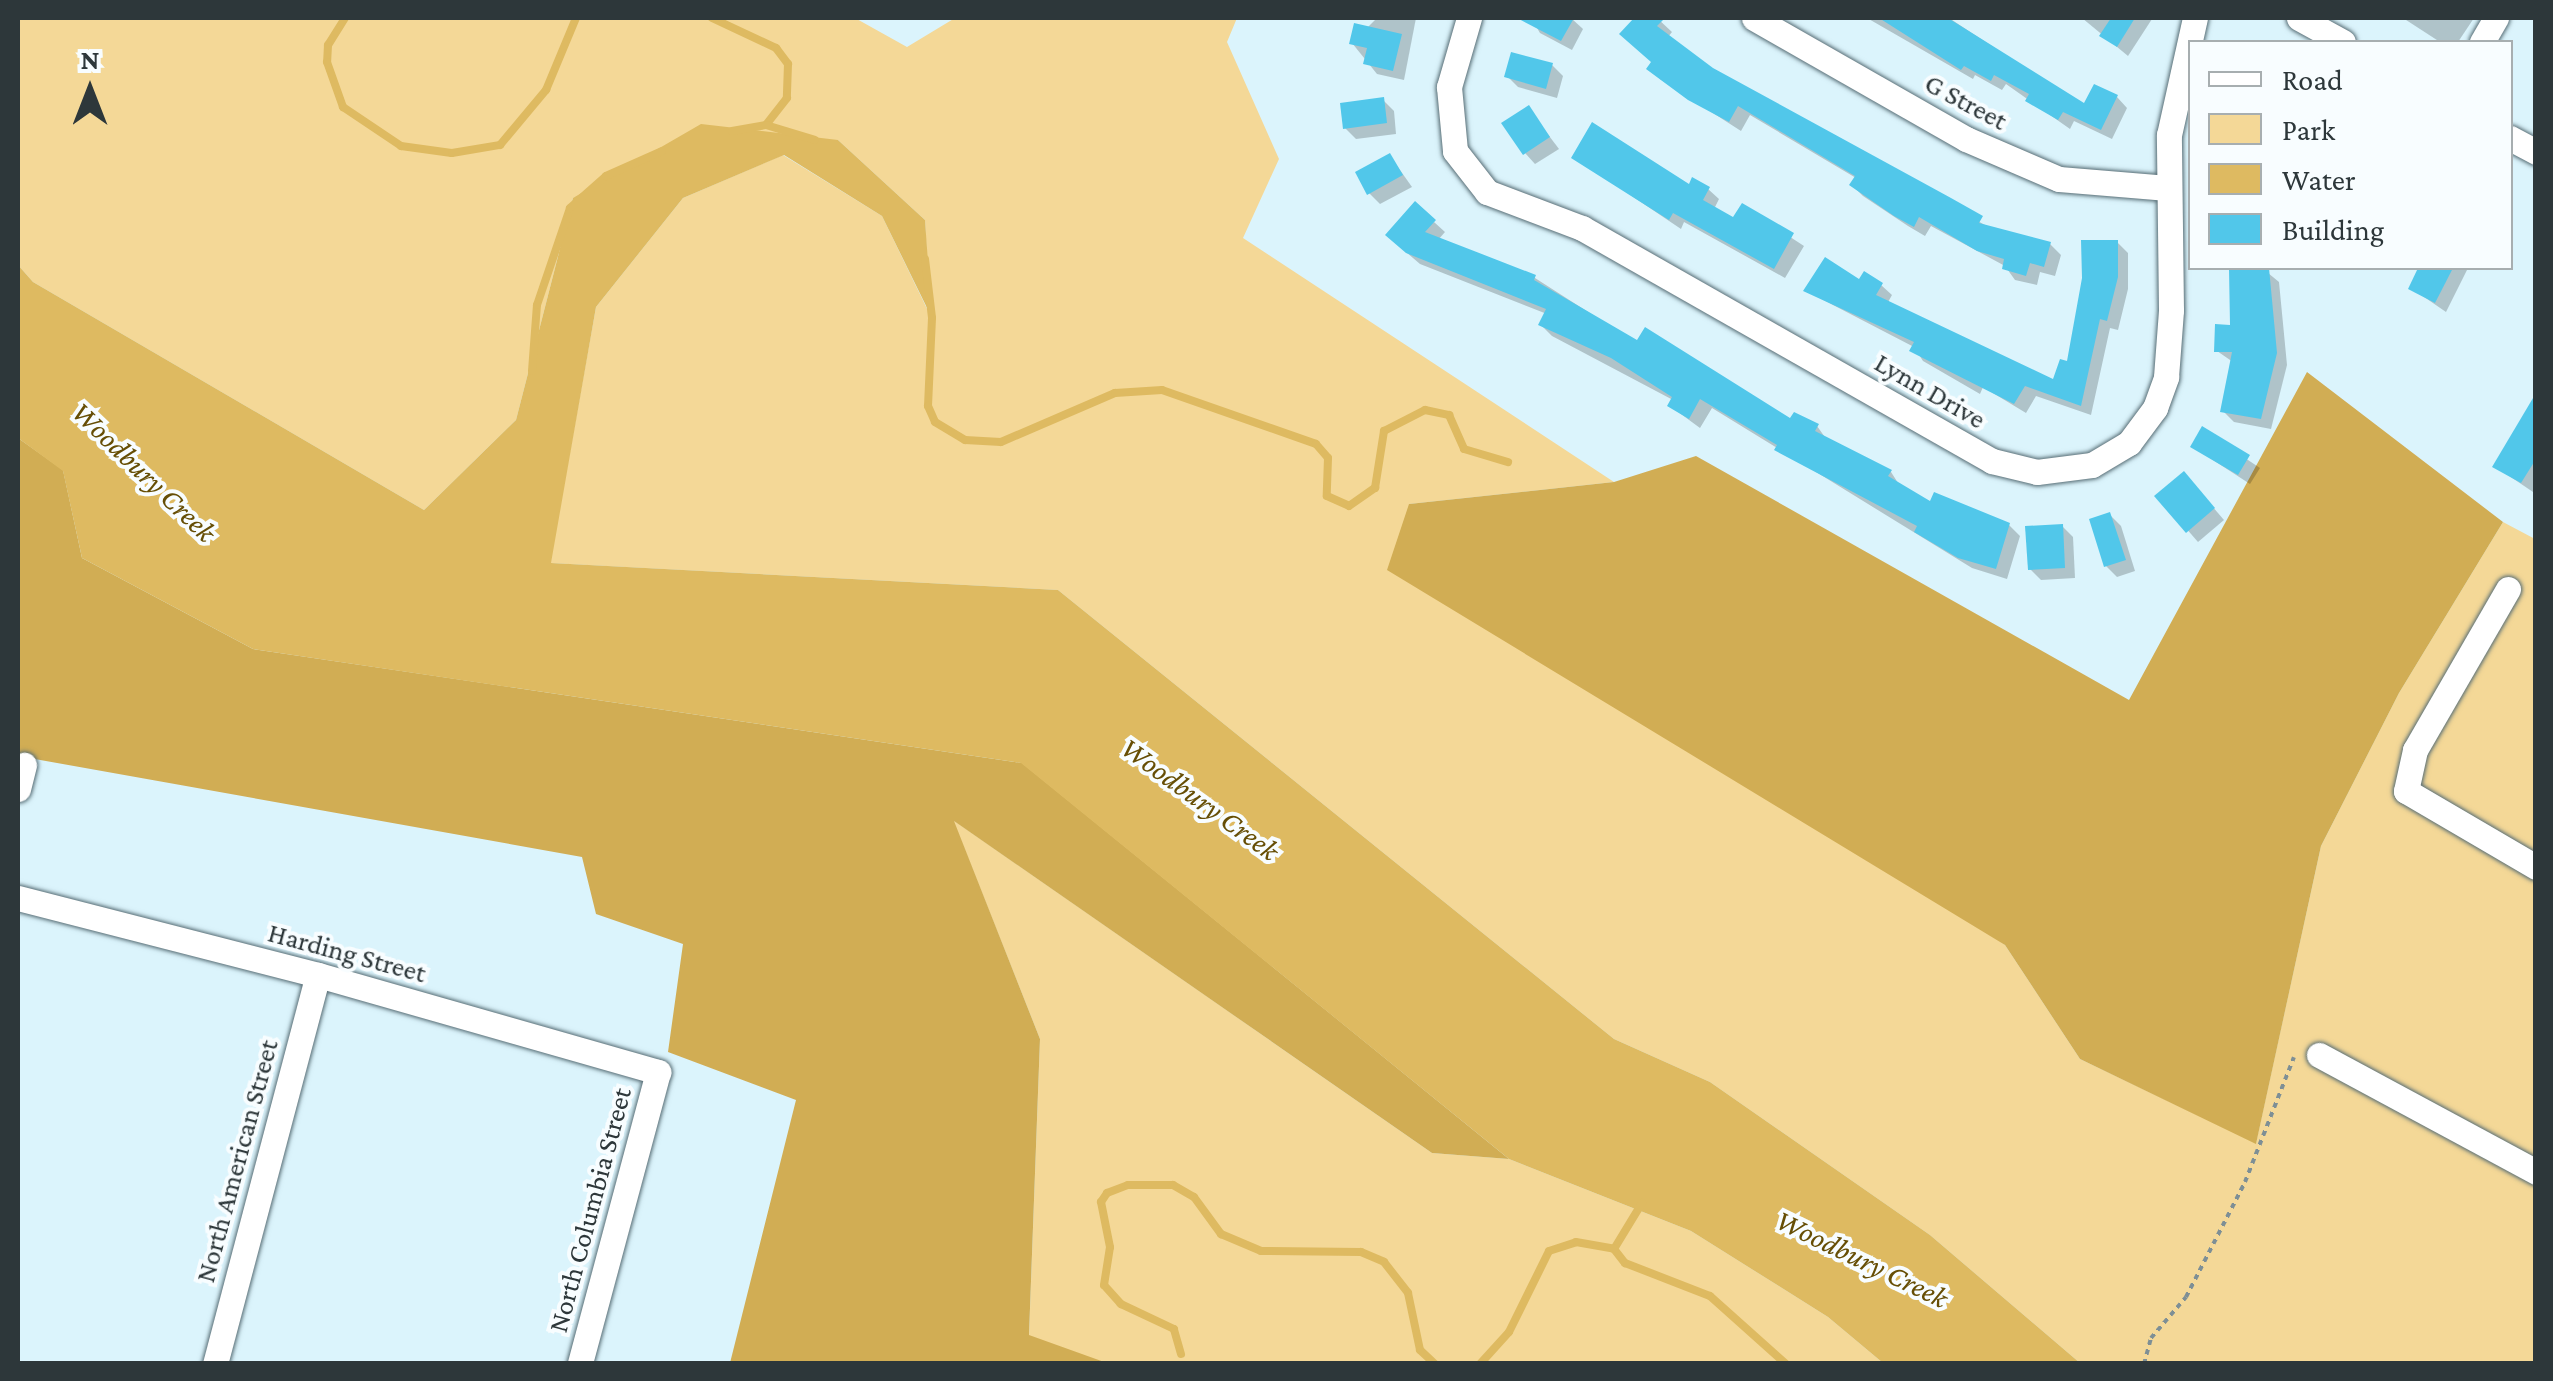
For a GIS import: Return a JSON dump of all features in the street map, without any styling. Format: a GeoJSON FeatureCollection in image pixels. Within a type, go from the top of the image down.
{"type":"FeatureCollection","features":[{"type":"Feature","properties":{"kind":"street","name":"Lynn Drive"},"geometry":{"type":"LineString","coordinates":[[1469,18],[1448,86],[1453,135],[1455,151],[1487,192],[1582,228],[1992,462],[2037,472],[2092,466],[2130,443],[2155,408],[2166,377],[2171,310],[2168,188],[2179,70],[2188,41]]}},
{"type":"Feature","properties":{"kind":"street","name":"G Street"},"geometry":{"type":"LineString","coordinates":[[1754,18],[1966,139],[2059,179],[2168,188]]}},
{"type":"Feature","properties":{"kind":"street"},"geometry":{"type":"LineString","coordinates":[[2299,18],[2338,40]]}},
{"type":"Feature","properties":{"kind":"street"},"geometry":{"type":"LineString","coordinates":[[2483,40],[2496,18]]}},
{"type":"Feature","properties":{"kind":"street"},"geometry":{"type":"LineString","coordinates":[[2513,140],[2536,152]]}},
{"type":"Feature","properties":{"kind":"street"},"geometry":{"type":"LineString","coordinates":[[2508,589],[2414,750],[2406,791],[2536,867]]}},
{"type":"Feature","properties":{"kind":"street","name":"Harding Street"},"geometry":{"type":"LineString","coordinates":[[18,898],[318,974],[658,1072]]}},
{"type":"Feature","properties":{"kind":"street","name":"North American Street"},"geometry":{"type":"LineString","coordinates":[[215,1364],[318,974]]}},
{"type":"Feature","properties":{"kind":"street"},"geometry":{"type":"LineString","coordinates":[[2320,1055],[2536,1172]]}},
{"type":"Feature","properties":{"kind":"street","name":"North Columbia Street"},"geometry":{"type":"LineString","coordinates":[[580,1364],[658,1072]]}},
{"type":"Feature","properties":{"kind":"path"},"geometry":{"type":"LineString","coordinates":[[2144,1364],[2150,1338],[2186,1297],[2245,1182],[2298,1046],[2320,1055]]}},
{"type":"Feature","properties":{"kind":"green space"},"geometry":{"type":"Polygon","coordinates":[[[18,18],[855,18],[907,47],[955,18],[1237,18],[1227,42],[1279,159],[1243,238],[1614,482],[1409,504],[2005,945],[2080,1059],[2256,1143],[2321,846],[2399,693],[2503,522],[2535,539],[2535,1363],[2080,1363],[1930,1235],[1710,1082],[1614,1039],[1058,590],[550,563],[596,307],[683,198],[783,155],[882,216],[930,315],[925,220],[838,140],[573,198],[516,420],[424,510],[33,282],[18,265],[18,18]]]}},
{"type":"Feature","properties":{"kind":"green space"},"geometry":{"type":"Polygon","coordinates":[[[953,820],[1432,1153],[1509,1159],[1691,1231],[1828,1317],[1883,1363],[1107,1364],[1029,1336],[1040,1039],[953,820]]]}},
{"type":"Feature","properties":{"kind":"shaded area"},"geometry":{"type":"Polygon","coordinates":[[[2307,372],[2503,522],[2399,693],[2321,846],[2256,1144],[2080,1059],[2005,945],[1387,570],[1409,504],[1614,482],[1696,456],[2129,700],[2307,372]]]}},
{"type":"Feature","properties":{"kind":"shaded area"},"geometry":{"type":"Polygon","coordinates":[[[18,438],[63,470],[82,558],[253,649],[1022,763],[1509,1159],[1432,1153],[954,821],[1040,1039],[1029,1335],[1107,1363],[730,1363],[796,1100],[668,1052],[683,944],[596,914],[582,857],[18,756],[18,438]]]}},
{"type":"Feature","properties":{"kind":"water","name":"Woodbury Creek"},"geometry":{"type":"Polygon","coordinates":[[[701,124],[838,140],[925,220],[932,318],[882,216],[784,155],[683,198],[596,307],[551,563],[1058,590],[1614,1039],[1710,1082],[1930,1235],[2080,1363],[1883,1363],[1828,1317],[1691,1231],[1509,1159],[1021,763],[253,649],[82,558],[63,471],[18,438],[18,265],[33,282],[424,510],[516,420],[573,198],[701,124]]]}},
{"type":"Feature","properties":{"kind":"building"},"geometry":{"type":"Polygon","coordinates":[[[1517,18],[1574,18],[1561,41],[1517,18]]]}},
{"type":"Feature","properties":{"kind":"building"},"geometry":{"type":"Polygon","coordinates":[[[1634,18],[1665,18],[1657,26],[1713,68],[1983,216],[1979,223],[2051,242],[2044,267],[2030,263],[2026,276],[2002,269],[2004,259],[1977,251],[1919,217],[1914,227],[1894,216],[1849,185],[1855,176],[1738,106],[1729,122],[1688,100],[1646,69],[1651,62],[1619,34],[1634,18]]]}},
{"type":"Feature","properties":{"kind":"building"},"geometry":{"type":"Polygon","coordinates":[[[1879,18],[1948,18],[2084,103],[2094,84],[2118,95],[2101,130],[2063,112],[2058,120],[2025,101],[2029,94],[1994,75],[1991,81],[1964,66],[1961,70],[1879,18]]]}},
{"type":"Feature","properties":{"kind":"building"},"geometry":{"type":"Polygon","coordinates":[[[2111,18],[2135,18],[2117,47],[2099,36],[2111,18]]]}},
{"type":"Feature","properties":{"kind":"building"},"geometry":{"type":"Polygon","coordinates":[[[1354,23],[1402,34],[1393,71],[1363,64],[1367,48],[1349,44],[1354,23]]]}},
{"type":"Feature","properties":{"kind":"building"},"geometry":{"type":"Polygon","coordinates":[[[1511,52],[1553,63],[1546,89],[1504,77],[1511,52]]]}},
{"type":"Feature","properties":{"kind":"building"},"geometry":{"type":"Polygon","coordinates":[[[1384,97],[1387,123],[1343,129],[1340,103],[1384,97]]]}},
{"type":"Feature","properties":{"kind":"building"},"geometry":{"type":"Polygon","coordinates":[[[1529,105],[1550,137],[1523,155],[1501,123],[1529,105]]]}},
{"type":"Feature","properties":{"kind":"building"},"geometry":{"type":"Polygon","coordinates":[[[1592,122],[1689,184],[1692,177],[1710,187],[1703,200],[1733,217],[1742,203],[1794,233],[1774,269],[1673,213],[1669,220],[1571,158],[1592,122]]]}},
{"type":"Feature","properties":{"kind":"building"},"geometry":{"type":"Polygon","coordinates":[[[1390,153],[1403,175],[1367,195],[1355,172],[1390,153]]]}},
{"type":"Feature","properties":{"kind":"building"},"geometry":{"type":"Polygon","coordinates":[[[1415,201],[1436,220],[1425,232],[1536,275],[1534,280],[1637,340],[1645,327],[1790,418],[1794,412],[1819,424],[1815,431],[1892,470],[1888,476],[1930,501],[1934,492],[2010,523],[1996,569],[1958,558],[1914,532],[1917,526],[1774,450],[1777,445],[1700,399],[1689,419],[1667,406],[1672,397],[1611,358],[1538,325],[1546,309],[1406,253],[1385,235],[1415,201]]]}},
{"type":"Feature","properties":{"kind":"building"},"geometry":{"type":"Polygon","coordinates":[[[2081,240],[2118,240],[2118,277],[2107,321],[2100,319],[2081,406],[2025,386],[2014,404],[1909,351],[1914,342],[1803,291],[1825,257],[1859,279],[1864,271],[1883,283],[1876,295],[2053,379],[2060,359],[2067,361],[2082,278],[2081,240]]]}},
{"type":"Feature","properties":{"kind":"building"},"geometry":{"type":"Polygon","coordinates":[[[2229,270],[2269,270],[2277,353],[2261,419],[2220,412],[2232,352],[2214,352],[2215,324],[2230,325],[2229,270]]]}},
{"type":"Feature","properties":{"kind":"building"},"geometry":{"type":"Polygon","coordinates":[[[2417,270],[2452,270],[2435,303],[2408,289],[2417,270]]]}},
{"type":"Feature","properties":{"kind":"building"},"geometry":{"type":"Polygon","coordinates":[[[2536,393],[2536,459],[2521,483],[2492,467],[2536,393]]]}},
{"type":"Feature","properties":{"kind":"building"},"geometry":{"type":"Polygon","coordinates":[[[2202,426],[2250,455],[2238,475],[2190,447],[2202,426]]]}},
{"type":"Feature","properties":{"kind":"building"},"geometry":{"type":"Polygon","coordinates":[[[2184,471],[2215,508],[2186,533],[2154,496],[2184,471]]]}},
{"type":"Feature","properties":{"kind":"building"},"geometry":{"type":"Polygon","coordinates":[[[2110,512],[2126,560],[2104,567],[2089,519],[2110,512]]]}},
{"type":"Feature","properties":{"kind":"building"},"geometry":{"type":"Polygon","coordinates":[[[2063,524],[2065,568],[2028,570],[2025,526],[2063,524]]]}},
{"type":"Feature","properties":{"kind":"waterway"},"geometry":{"type":"LineString","coordinates":[[345,18],[328,45],[327,62],[343,107],[401,146],[452,153],[500,145],[546,90],[576,18]]}},
{"type":"Feature","properties":{"kind":"waterway"},"geometry":{"type":"LineString","coordinates":[[712,18],[776,48],[788,64],[787,98],[766,125]]}},
{"type":"Feature","properties":{"kind":"waterway"},"geometry":{"type":"LineString","coordinates":[[732,131],[766,125],[815,140]]}},
{"type":"Feature","properties":{"kind":"waterway"},"geometry":{"type":"LineString","coordinates":[[532,371],[537,305],[570,208],[606,176],[662,151]]}},
{"type":"Feature","properties":{"kind":"waterway"},"geometry":{"type":"LineString","coordinates":[[925,259],[932,318],[928,406],[935,422],[965,440],[1001,442],[1115,393],[1162,390],[1316,444],[1328,458],[1327,496],[1349,506],[1375,488],[1384,431],[1425,410],[1449,415],[1464,449],[1508,462]]}},
{"type":"Feature","properties":{"kind":"waterway"},"geometry":{"type":"LineString","coordinates":[[1181,1354],[1174,1329],[1121,1304],[1104,1285],[1110,1247],[1101,1202],[1107,1193],[1128,1185],[1173,1185],[1194,1197],[1221,1234],[1261,1251],[1361,1252],[1384,1262],[1408,1293],[1420,1350],[1435,1364]]}},
{"type":"Feature","properties":{"kind":"waterway"},"geometry":{"type":"LineString","coordinates":[[1614,1249],[1642,1203]]}},
{"type":"Feature","properties":{"kind":"waterway"},"geometry":{"type":"LineString","coordinates":[[1480,1364],[1509,1332],[1549,1251],[1576,1242],[1614,1249],[1625,1263],[1710,1296],[1786,1364]]}}]}
